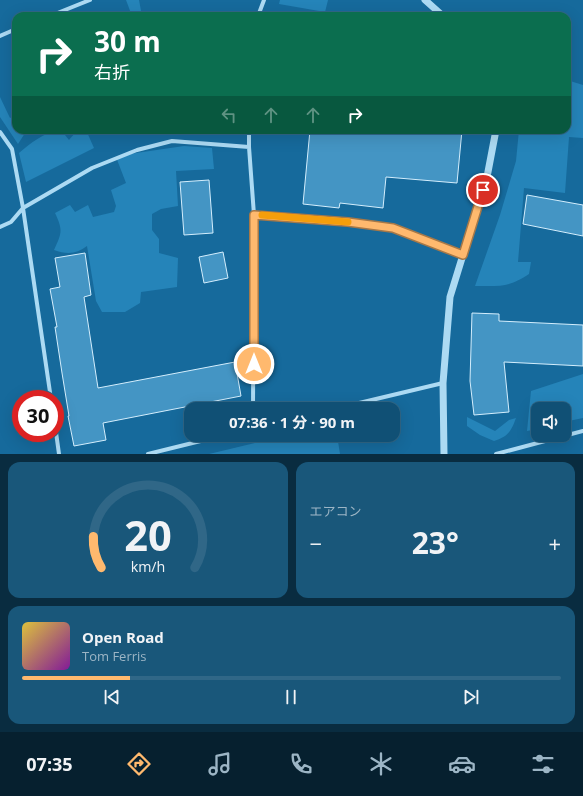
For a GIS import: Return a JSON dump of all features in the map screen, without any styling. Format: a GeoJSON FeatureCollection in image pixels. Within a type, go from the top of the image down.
{"type":"FeatureCollection","features":[{"type":"Feature","properties":{"kind":"street"},"geometry":{"type":"LineString","coordinates":[[60,12],[90,0]]}},
{"type":"Feature","properties":{"kind":"street"},"geometry":{"type":"LineString","coordinates":[[260,12],[264,0]]}},
{"type":"Feature","properties":{"kind":"street"},"geometry":{"type":"LineString","coordinates":[[426,0],[439,12]]}},
{"type":"Feature","properties":{"kind":"street"},"geometry":{"type":"LineString","coordinates":[[0,36],[12,31]]}},
{"type":"Feature","properties":{"kind":"street"},"geometry":{"type":"LineString","coordinates":[[0,132],[12,150],[23,208],[50,390]]}},
{"type":"Feature","properties":{"kind":"street"},"geometry":{"type":"LineString","coordinates":[[248,134],[254,215],[253,402]]}},
{"type":"Feature","properties":{"kind":"street"},"geometry":{"type":"LineString","coordinates":[[444,454],[443,383],[450,297],[487,177],[495,134]]}},
{"type":"Feature","properties":{"kind":"street"},"geometry":{"type":"LineString","coordinates":[[0,228],[11,222],[23,208],[92,168],[138,150],[172,140],[249,147]]}},
{"type":"Feature","properties":{"kind":"street"},"geometry":{"type":"LineString","coordinates":[[254,215],[348,222],[393,228],[463,255]]}},
{"type":"Feature","properties":{"kind":"street"},"geometry":{"type":"LineString","coordinates":[[363,402],[443,383]]}},
{"type":"Feature","properties":{"kind":"street"},"geometry":{"type":"LineString","coordinates":[[496,454],[583,431]]}},
{"type":"Feature","properties":{"kind":"street"},"geometry":{"type":"LineString","coordinates":[[57,442],[59,454]]}},
{"type":"Feature","properties":{"kind":"street"},"geometry":{"type":"LineString","coordinates":[[148,454],[197,442]]}},
{"type":"Feature","properties":{"kind":"shaded area"},"geometry":{"type":"Polygon","coordinates":[[[126,0],[139,0],[141,12],[130,12],[126,0]]]}},
{"type":"Feature","properties":{"kind":"shaded area"},"geometry":{"type":"Polygon","coordinates":[[[280,0],[328,0],[325,12],[279,4],[280,0]]]}},
{"type":"Feature","properties":{"kind":"shaded area"},"geometry":{"type":"Polygon","coordinates":[[[571,81],[583,85],[583,138],[569,137],[565,193],[524,188],[518,262],[531,262],[529,274],[522,279],[509,284],[497,286],[475,286],[500,215],[516,161],[519,134],[571,134],[571,81]]]}},
{"type":"Feature","properties":{"kind":"shaded area"},"geometry":{"type":"Polygon","coordinates":[[[0,97],[10,118],[12,117],[12,134],[24,134],[18,144],[0,117],[0,97]]]}},
{"type":"Feature","properties":{"kind":"shaded area"},"geometry":{"type":"Polygon","coordinates":[[[46,134],[64,134],[69,140],[74,134],[88,134],[94,148],[26,182],[19,153],[46,134]]]}},
{"type":"Feature","properties":{"kind":"shaded area"},"geometry":{"type":"Polygon","coordinates":[[[184,146],[212,148],[214,169],[176,171],[178,206],[161,209],[152,214],[152,230],[159,239],[159,253],[178,258],[177,287],[141,292],[140,303],[125,312],[102,312],[96,301],[87,246],[72,253],[63,253],[54,250],[60,235],[60,228],[55,213],[70,205],[75,212],[88,205],[93,217],[114,212],[116,206],[111,190],[126,183],[116,157],[184,146]]]}},
{"type":"Feature","properties":{"kind":"shaded area"},"geometry":{"type":"Polygon","coordinates":[[[583,374],[583,418],[571,421],[571,402],[531,402],[531,430],[527,431],[531,391],[583,374]]]}},
{"type":"Feature","properties":{"kind":"shaded area"},"geometry":{"type":"Polygon","coordinates":[[[467,417],[495,431],[509,420],[516,418],[508,433],[494,441],[480,435],[467,426],[467,417]]]}},
{"type":"Feature","properties":{"kind":"shaded area"},"geometry":{"type":"Polygon","coordinates":[[[259,442],[338,442],[340,454],[209,454],[259,442]]]}},
{"type":"Feature","properties":{"kind":"building"},"geometry":{"type":"Polygon","coordinates":[[[310,134],[462,134],[457,183],[386,177],[383,208],[340,203],[339,208],[303,204],[310,134]]]}},
{"type":"Feature","properties":{"kind":"building"},"geometry":{"type":"Polygon","coordinates":[[[209,180],[213,233],[184,235],[180,182],[209,180]]]}},
{"type":"Feature","properties":{"kind":"building"},"geometry":{"type":"Polygon","coordinates":[[[527,195],[583,205],[583,236],[523,224],[527,195]]]}},
{"type":"Feature","properties":{"kind":"building"},"geometry":{"type":"Polygon","coordinates":[[[223,252],[228,278],[204,283],[199,257],[223,252]]]}},
{"type":"Feature","properties":{"kind":"building"},"geometry":{"type":"Polygon","coordinates":[[[85,253],[91,295],[84,297],[98,388],[235,362],[241,396],[210,402],[184,402],[184,407],[103,423],[106,440],[74,446],[68,416],[55,327],[57,327],[50,289],[60,287],[55,258],[85,253]]]}},
{"type":"Feature","properties":{"kind":"building"},"geometry":{"type":"Polygon","coordinates":[[[472,313],[499,314],[499,321],[583,325],[583,366],[504,362],[509,412],[474,415],[470,381],[472,313]]]}},
{"type":"Feature","properties":{"kind":"slow traffic"},"geometry":{"type":"LineString","coordinates":[[262,215],[348,222]]}},
{"type":"Feature","properties":{"kind":"route"},"geometry":{"type":"LineString","coordinates":[[254,364],[254,215],[348,222],[393,228],[463,255],[483,190]]}}]}
